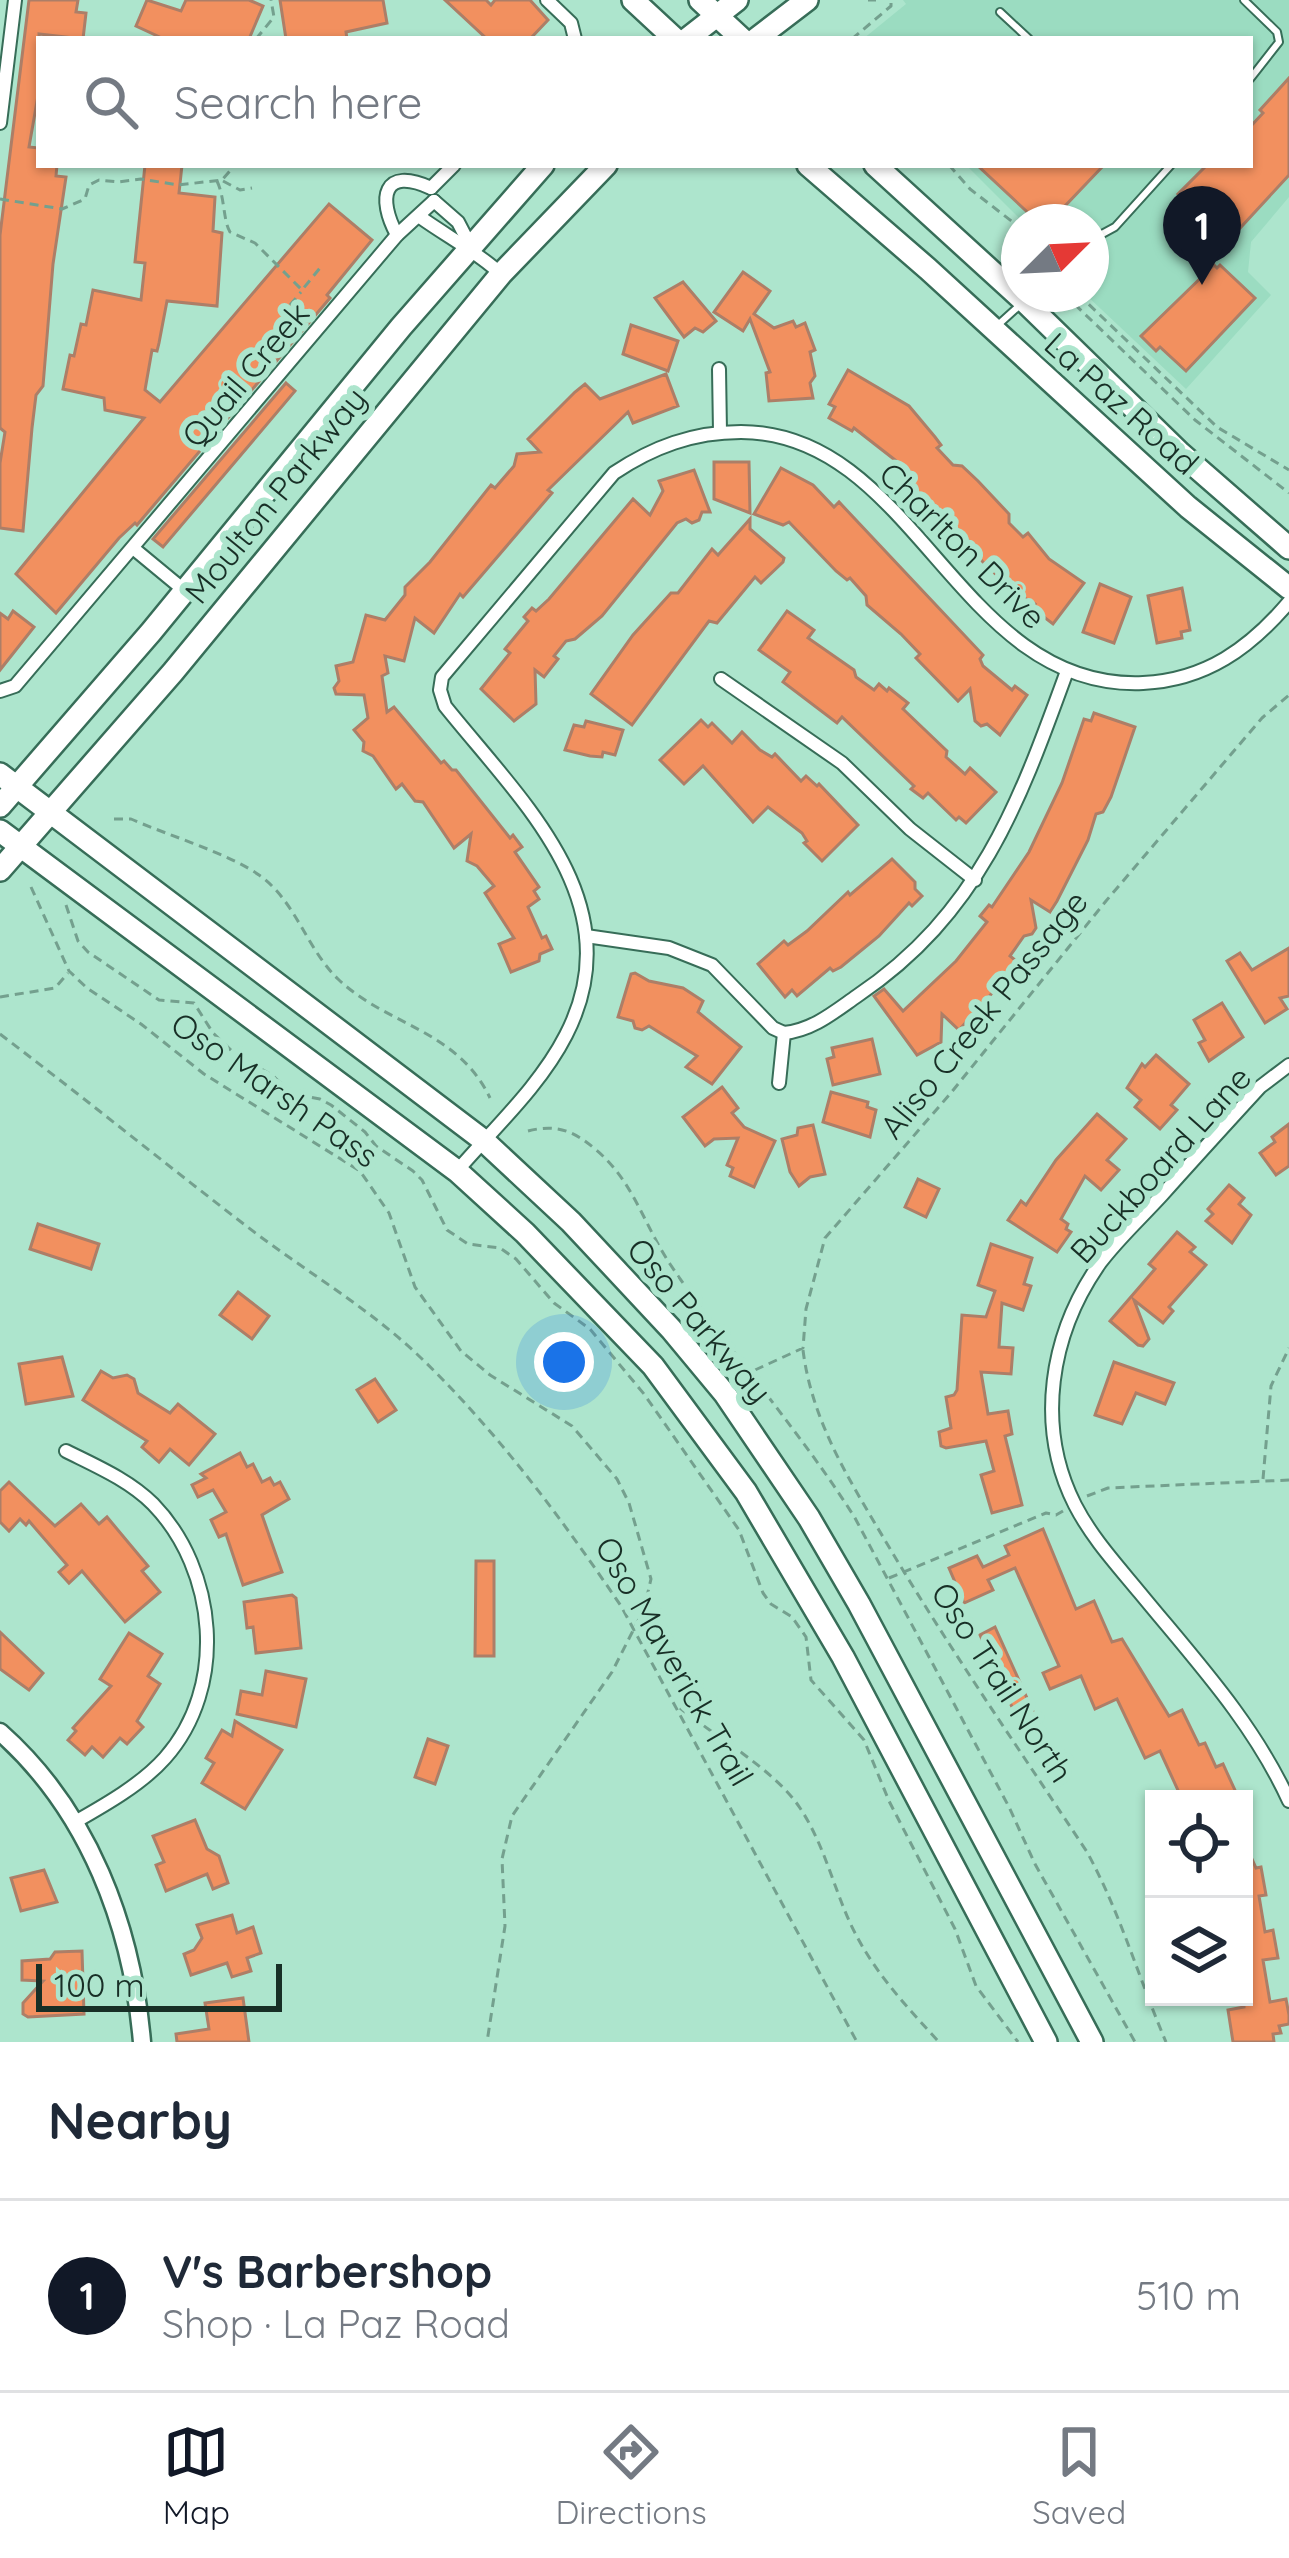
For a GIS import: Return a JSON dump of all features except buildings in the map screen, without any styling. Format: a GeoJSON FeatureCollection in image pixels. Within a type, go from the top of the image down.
{"type":"FeatureCollection","features":[{"type":"Feature","properties":{"kind":"main road"},"geometry":{"type":"LineString","coordinates":[[633,0],[672,36]]}},
{"type":"Feature","properties":{"kind":"main road"},"geometry":{"type":"LineString","coordinates":[[689,36],[708,8],[737,0]]}},
{"type":"Feature","properties":{"kind":"main road"},"geometry":{"type":"LineString","coordinates":[[760,36],[807,0]]}},
{"type":"Feature","properties":{"kind":"main road"},"geometry":{"type":"LineString","coordinates":[[708,8],[739,36]]}},
{"type":"Feature","properties":{"kind":"main road","name":"Moulton Parkway"},"geometry":{"type":"LineString","coordinates":[[0,806],[9,780],[185,591],[401,327],[540,168]]}},
{"type":"Feature","properties":{"kind":"main road","name":"Moulton Parkway"},"geometry":{"type":"LineString","coordinates":[[0,870],[501,274],[603,168]]}},
{"type":"Feature","properties":{"kind":"main road","name":"La Paz Road"},"geometry":{"type":"LineString","coordinates":[[811,168],[1188,507],[1289,588]]}},
{"type":"Feature","properties":{"kind":"main road","name":"La Paz Road"},"geometry":{"type":"LineString","coordinates":[[878,168],[1001,274]]}},
{"type":"Feature","properties":{"kind":"main road","name":"La Paz Road"},"geometry":{"type":"LineString","coordinates":[[1042,312],[1180,453],[1289,548]]}},
{"type":"Feature","properties":{"kind":"main road","name":"Oso Parkway"},"geometry":{"type":"LineString","coordinates":[[9,780],[483,1140],[571,1222],[671,1329],[768,1455],[859,1604],[1092,2042]]}},
{"type":"Feature","properties":{"kind":"main road","name":"Oso Parkway"},"geometry":{"type":"LineString","coordinates":[[0,831],[457,1171],[525,1233],[653,1366],[746,1492],[843,1658],[1046,2042]]}},
{"type":"Feature","properties":{"kind":"street"},"geometry":{"type":"LineString","coordinates":[[0,123],[15,0]]}},
{"type":"Feature","properties":{"kind":"street"},"geometry":{"type":"LineString","coordinates":[[547,0],[571,23],[575,36]]}},
{"type":"Feature","properties":{"kind":"street","name":"Quail Creek"},"geometry":{"type":"LineString","coordinates":[[3,691],[15,686],[397,235],[420,217],[452,168]]}},
{"type":"Feature","properties":{"kind":"street","name":"Quail Creek"},"geometry":{"type":"LineString","coordinates":[[397,235],[384,211],[384,198],[391,187],[400,180],[413,180],[432,195]]}},
{"type":"Feature","properties":{"kind":"street"},"geometry":{"type":"LineString","coordinates":[[432,195],[458,222],[472,248]]}},
{"type":"Feature","properties":{"kind":"street"},"geometry":{"type":"LineString","coordinates":[[420,217],[446,237],[472,248],[501,274]]}},
{"type":"Feature","properties":{"kind":"street"},"geometry":{"type":"LineString","coordinates":[[719,369],[720,432]]}},
{"type":"Feature","properties":{"kind":"street","name":"Charlton Drive"},"geometry":{"type":"LineString","coordinates":[[586,936],[580,897],[565,861],[445,706],[440,690],[442,677],[614,473],[650,449],[720,432],[763,432],[828,454],[865,484],[998,626],[1067,671],[1099,681],[1164,682],[1193,675],[1254,641],[1289,602]]}},
{"type":"Feature","properties":{"kind":"street"},"geometry":{"type":"LineString","coordinates":[[133,548],[185,591]]}},
{"type":"Feature","properties":{"kind":"street"},"geometry":{"type":"LineString","coordinates":[[457,1171],[554,1056],[566,1035],[584,980],[586,936],[669,948],[712,965],[773,1028],[784,1033],[818,1022],[882,980],[930,935],[975,880],[1021,798],[1067,671]]}},
{"type":"Feature","properties":{"kind":"street"},"geometry":{"type":"LineString","coordinates":[[721,679],[842,763],[910,829],[975,880]]}},
{"type":"Feature","properties":{"kind":"street"},"geometry":{"type":"LineString","coordinates":[[779,1083],[784,1033]]}},
{"type":"Feature","properties":{"kind":"street","name":"Buckboard Lane"},"geometry":{"type":"LineString","coordinates":[[1289,1065],[1260,1087],[1102,1262],[1072,1309],[1055,1359],[1051,1408],[1058,1458],[1074,1504],[1100,1544],[1239,1714],[1284,1777],[1289,1801]]}},
{"type":"Feature","properties":{"kind":"street"},"geometry":{"type":"LineString","coordinates":[[67,1451],[116,1476],[150,1502],[174,1530],[192,1563],[208,1636],[195,1708],[165,1758],[75,1822]]}},
{"type":"Feature","properties":{"kind":"street"},"geometry":{"type":"LineString","coordinates":[[0,1732],[75,1822],[120,1920],[142,2042]]}},
{"type":"Feature","properties":{"kind":"lane"},"geometry":{"type":"LineString","coordinates":[[1244,0],[1277,32],[1279,42],[1253,75]]}},
{"type":"Feature","properties":{"kind":"lane"},"geometry":{"type":"LineString","coordinates":[[1000,12],[1026,36]]}},
{"type":"Feature","properties":{"kind":"lane"},"geometry":{"type":"LineString","coordinates":[[1109,230],[1165,168]]}},
{"type":"Feature","properties":{"kind":"lane"},"geometry":{"type":"LineString","coordinates":[[992,331],[1012,312]]}},
{"type":"Feature","properties":{"kind":"path"},"geometry":{"type":"LineString","coordinates":[[258,36],[274,16],[271,0]]}},
{"type":"Feature","properties":{"kind":"path"},"geometry":{"type":"LineString","coordinates":[[856,36],[891,6],[891,0]]}},
{"type":"Feature","properties":{"kind":"path"},"geometry":{"type":"LineString","coordinates":[[219,180],[232,168]]}},
{"type":"Feature","properties":{"kind":"path"},"geometry":{"type":"LineString","coordinates":[[952,168],[1001,213]]}},
{"type":"Feature","properties":{"kind":"path"},"geometry":{"type":"LineString","coordinates":[[0,200],[62,209],[85,199],[88,185],[99,180],[141,179],[178,185],[219,180],[240,190],[253,188]]}},
{"type":"Feature","properties":{"kind":"path"},"geometry":{"type":"LineString","coordinates":[[219,180],[230,232],[255,244],[302,290]]}},
{"type":"Feature","properties":{"kind":"path"},"geometry":{"type":"LineString","coordinates":[[290,305],[320,268]]}},
{"type":"Feature","properties":{"kind":"path"},"geometry":{"type":"LineString","coordinates":[[1083,312],[1195,420],[1289,493]]}},
{"type":"Feature","properties":{"kind":"path"},"geometry":{"type":"LineString","coordinates":[[1097,312],[1217,427],[1289,470]]}},
{"type":"Feature","properties":{"kind":"path","name":"Aliso Creek Passage"},"geometry":{"type":"LineString","coordinates":[[802,1348],[806,1309],[825,1238],[1272,707],[1289,695]]}},
{"type":"Feature","properties":{"kind":"path"},"geometry":{"type":"LineString","coordinates":[[114,819],[131,818],[261,877],[293,912],[315,951],[338,978],[452,1050],[490,1098]]}},
{"type":"Feature","properties":{"kind":"path","name":"Oso Marsh Pass"},"geometry":{"type":"LineString","coordinates":[[31,887],[69,971],[87,988],[204,1074],[337,1155],[378,1191],[415,1287],[460,1351],[490,1376],[560,1416],[617,1479],[641,1537],[651,1580],[635,1631],[512,1816],[502,1858],[505,1926],[487,2042]]}},
{"type":"Feature","properties":{"kind":"path"},"geometry":{"type":"LineString","coordinates":[[64,904],[78,941],[88,952],[159,1000],[194,1003],[213,1033],[236,1055],[272,1075],[292,1094],[320,1099],[356,1124],[376,1146],[422,1180],[447,1230],[468,1244],[500,1248],[516,1258],[554,1303],[590,1329],[638,1386],[739,1530],[763,1593],[800,1626],[806,1637],[811,1680],[864,1740],[889,1801],[955,1929],[976,1986],[1018,2042]]}},
{"type":"Feature","properties":{"kind":"path"},"geometry":{"type":"LineString","coordinates":[[0,997],[55,988],[69,971]]}},
{"type":"Feature","properties":{"kind":"path","name":"Oso Maverick Trail"},"geometry":{"type":"LineString","coordinates":[[0,1034],[422,1358],[525,1474],[575,1538],[635,1631],[857,2042]]}},
{"type":"Feature","properties":{"kind":"path"},"geometry":{"type":"LineString","coordinates":[[528,1131],[556,1126],[566,1130],[598,1151],[620,1174],[668,1260],[827,1473],[1009,1807],[1034,1864],[1136,2042]]}},
{"type":"Feature","properties":{"kind":"path"},"geometry":{"type":"LineString","coordinates":[[752,1372],[802,1348]]}},
{"type":"Feature","properties":{"kind":"path","name":"Oso Trail North"},"geometry":{"type":"LineString","coordinates":[[802,1348],[807,1388],[850,1482],[903,1572],[1098,1871],[1166,2042]]}},
{"type":"Feature","properties":{"kind":"path"},"geometry":{"type":"LineString","coordinates":[[1263,1480],[1271,1386],[1289,1348]]}},
{"type":"Feature","properties":{"kind":"path"},"geometry":{"type":"LineString","coordinates":[[1088,1496],[1108,1489],[1289,1480]]}},
{"type":"Feature","properties":{"kind":"path"},"geometry":{"type":"LineString","coordinates":[[888,1579],[1046,1514],[1056,1515]]}},
{"type":"Feature","properties":{"kind":"path"},"geometry":{"type":"LineString","coordinates":[[679,1707],[784,1788],[800,1807],[874,1969],[939,2042]]}},
{"type":"Feature","properties":{"kind":"shaded area"},"geometry":{"type":"Polygon","coordinates":[[[903,0],[1289,0],[1289,197],[1251,242],[1248,272],[1271,295],[1186,389],[1104,312],[1109,312],[1109,204],[1005,204],[969,168],[1253,168],[1253,36],[867,36],[906,4],[903,0]]]}},
{"type":"Feature","properties":{"kind":"place","name":"V's Barbershop"},"geometry":{"type":"Point","coordinates":[1202,285]}}]}
